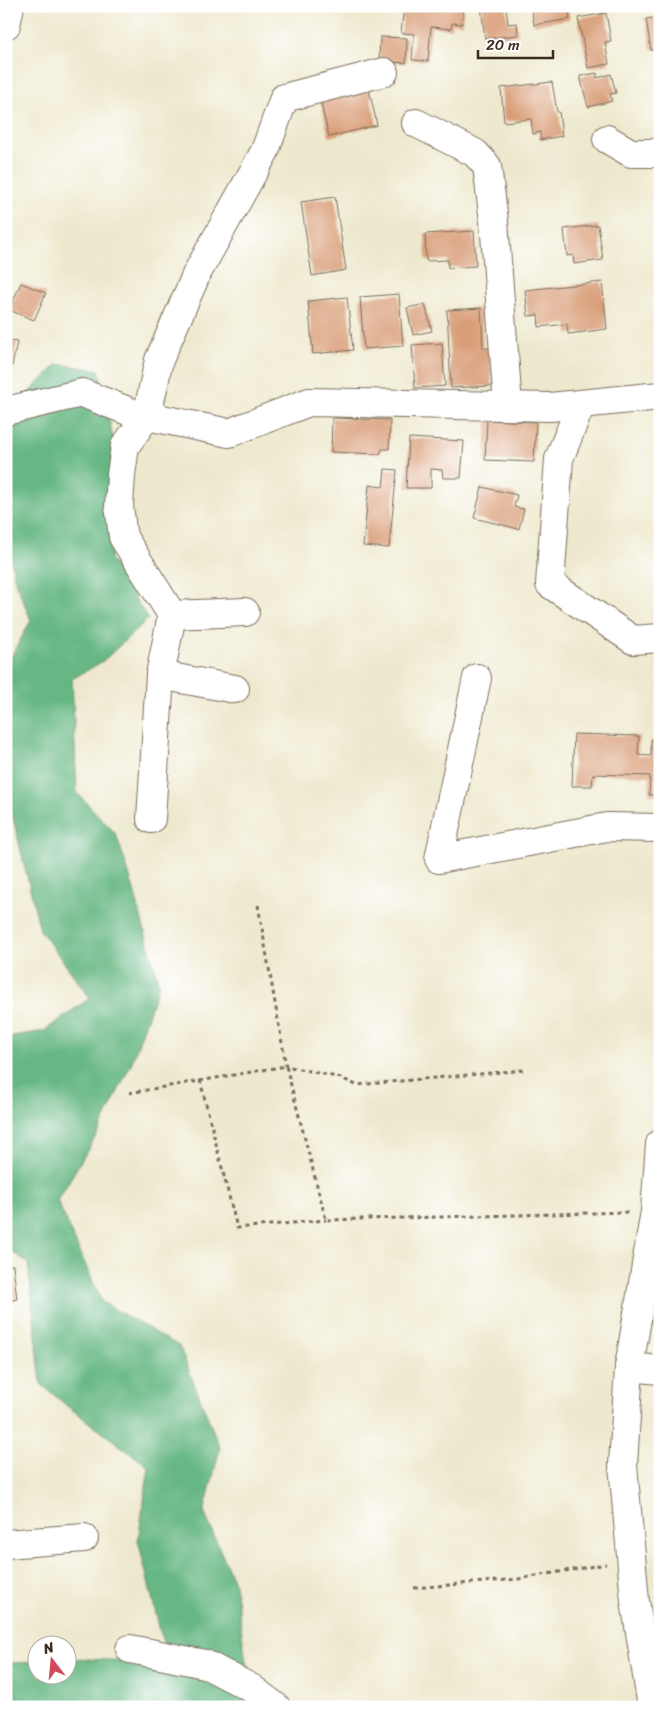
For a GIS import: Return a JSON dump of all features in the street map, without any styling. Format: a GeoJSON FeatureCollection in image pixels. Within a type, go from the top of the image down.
{"type":"FeatureCollection","features":[{"type":"Feature","properties":{"kind":"street"},"geometry":{"type":"LineString","coordinates":[[151,819],[160,675],[172,615],[123,536],[119,506],[125,446],[147,416],[159,360],[197,273],[266,152],[284,98],[384,72]]}},
{"type":"Feature","properties":{"kind":"street"},"geometry":{"type":"LineString","coordinates":[[416,123],[475,153],[487,166],[494,221],[508,406]]}},
{"type":"Feature","properties":{"kind":"street"},"geometry":{"type":"LineString","coordinates":[[607,139],[631,153],[660,152]]}},
{"type":"Feature","properties":{"kind":"street"},"geometry":{"type":"LineString","coordinates":[[6,411],[82,393],[133,413],[229,433],[309,402],[550,407],[660,396]]}},
{"type":"Feature","properties":{"kind":"street"},"geometry":{"type":"LineString","coordinates":[[581,404],[559,459],[550,584],[632,640],[660,638]]}},
{"type":"Feature","properties":{"kind":"street"},"geometry":{"type":"LineString","coordinates":[[172,615],[246,612]]}},
{"type":"Feature","properties":{"kind":"street"},"geometry":{"type":"LineString","coordinates":[[160,675],[236,689]]}},
{"type":"Feature","properties":{"kind":"street"},"geometry":{"type":"LineString","coordinates":[[477,678],[439,859],[607,827],[660,828]]}},
{"type":"Feature","properties":{"kind":"street"},"geometry":{"type":"LineString","coordinates":[[652,1707],[635,1601],[623,1465],[629,1367],[655,1211],[660,1144]]}},
{"type":"Feature","properties":{"kind":"street"},"geometry":{"type":"LineString","coordinates":[[629,1367],[660,1370]]}},
{"type":"Feature","properties":{"kind":"street"},"geometry":{"type":"LineString","coordinates":[[6,1544],[84,1538]]}},
{"type":"Feature","properties":{"kind":"street"},"geometry":{"type":"LineString","coordinates":[[130,1649],[205,1664],[251,1688],[276,1707]]}},
{"type":"Feature","properties":{"kind":"path"},"geometry":{"type":"LineString","coordinates":[[258,905],[286,1066],[326,1220]]}},
{"type":"Feature","properties":{"kind":"path"},"geometry":{"type":"LineString","coordinates":[[129,1093],[286,1066],[341,1078],[356,1085],[524,1070]]}},
{"type":"Feature","properties":{"kind":"path"},"geometry":{"type":"LineString","coordinates":[[200,1080],[237,1228],[326,1220],[655,1211]]}},
{"type":"Feature","properties":{"kind":"path"},"geometry":{"type":"LineString","coordinates":[[414,1588],[518,1579],[631,1560]]}},
{"type":"Feature","properties":{"kind":"green space"},"geometry":{"type":"Polygon","coordinates":[[[58,364],[99,370],[118,464],[110,559],[148,619],[103,661],[72,679],[77,793],[116,834],[131,880],[159,984],[132,1062],[99,1131],[57,1201],[102,1302],[179,1346],[220,1448],[204,1512],[235,1585],[249,1682],[259,1707],[6,1707],[6,1663],[28,1662],[28,1686],[78,1686],[78,1659],[202,1664],[164,1647],[138,1540],[149,1467],[67,1406],[41,1384],[28,1263],[6,1247],[6,1044],[13,1036],[44,1031],[90,998],[40,930],[6,789],[6,666],[31,620],[16,584],[6,538],[9,412],[58,364]]]}},
{"type":"Feature","properties":{"kind":"building"},"geometry":{"type":"Polygon","coordinates":[[[404,6],[464,6],[462,24],[452,23],[451,29],[431,27],[428,61],[412,60],[414,34],[401,33],[404,6]]]}},
{"type":"Feature","properties":{"kind":"building"},"geometry":{"type":"Polygon","coordinates":[[[481,6],[506,6],[508,24],[517,23],[518,35],[485,39],[481,6]]]}},
{"type":"Feature","properties":{"kind":"building"},"geometry":{"type":"Polygon","coordinates":[[[531,6],[568,6],[570,19],[534,25],[531,6]]]}},
{"type":"Feature","properties":{"kind":"building"},"geometry":{"type":"Polygon","coordinates":[[[606,13],[611,41],[605,42],[609,64],[588,68],[578,18],[606,13]]]}},
{"type":"Feature","properties":{"kind":"building"},"geometry":{"type":"Polygon","coordinates":[[[660,17],[660,49],[651,50],[646,19],[660,17]]]}},
{"type":"Feature","properties":{"kind":"building"},"geometry":{"type":"Polygon","coordinates":[[[380,37],[407,38],[406,63],[379,61],[380,37]]]}},
{"type":"Feature","properties":{"kind":"building"},"geometry":{"type":"Polygon","coordinates":[[[597,73],[597,78],[611,74],[616,93],[610,94],[612,101],[588,107],[580,76],[597,73]]]}},
{"type":"Feature","properties":{"kind":"building"},"geometry":{"type":"Polygon","coordinates":[[[552,82],[562,136],[540,140],[540,132],[533,134],[531,119],[504,122],[501,88],[552,82]]]}},
{"type":"Feature","properties":{"kind":"building"},"geometry":{"type":"Polygon","coordinates":[[[369,89],[377,125],[329,137],[320,100],[369,89]]]}},
{"type":"Feature","properties":{"kind":"building"},"geometry":{"type":"Polygon","coordinates":[[[335,197],[346,270],[312,276],[301,202],[335,197]]]}},
{"type":"Feature","properties":{"kind":"building"},"geometry":{"type":"Polygon","coordinates":[[[598,225],[603,260],[574,264],[573,255],[567,256],[564,229],[598,225]]]}},
{"type":"Feature","properties":{"kind":"building"},"geometry":{"type":"Polygon","coordinates":[[[474,231],[476,266],[448,268],[448,260],[426,261],[425,234],[474,231]]]}},
{"type":"Feature","properties":{"kind":"building"},"geometry":{"type":"Polygon","coordinates":[[[602,282],[607,329],[568,334],[567,324],[539,327],[538,315],[528,316],[525,290],[602,282]]]}},
{"type":"Feature","properties":{"kind":"building"},"geometry":{"type":"Polygon","coordinates":[[[21,283],[46,293],[34,320],[9,310],[21,283]]]}},
{"type":"Feature","properties":{"kind":"building"},"geometry":{"type":"Polygon","coordinates":[[[399,294],[403,346],[364,349],[360,297],[399,294]]]}},
{"type":"Feature","properties":{"kind":"building"},"geometry":{"type":"Polygon","coordinates":[[[347,297],[353,350],[313,354],[308,301],[347,297]]]}},
{"type":"Feature","properties":{"kind":"building"},"geometry":{"type":"Polygon","coordinates":[[[425,304],[432,331],[413,335],[407,308],[425,304]]]}},
{"type":"Feature","properties":{"kind":"building"},"geometry":{"type":"Polygon","coordinates":[[[481,308],[483,348],[490,348],[492,386],[451,388],[447,310],[481,308]]]}},
{"type":"Feature","properties":{"kind":"building"},"geometry":{"type":"Polygon","coordinates":[[[6,340],[17,342],[12,366],[6,365],[6,340]]]}},
{"type":"Feature","properties":{"kind":"building"},"geometry":{"type":"Polygon","coordinates":[[[442,343],[445,386],[415,388],[412,345],[442,343]]]}},
{"type":"Feature","properties":{"kind":"building"},"geometry":{"type":"Polygon","coordinates":[[[332,418],[390,420],[389,449],[382,449],[380,454],[331,452],[332,418]]]}},
{"type":"Feature","properties":{"kind":"building"},"geometry":{"type":"Polygon","coordinates":[[[487,420],[536,422],[534,462],[485,460],[487,420]]]}},
{"type":"Feature","properties":{"kind":"building"},"geometry":{"type":"Polygon","coordinates":[[[409,438],[464,441],[461,478],[443,478],[442,470],[431,469],[431,488],[406,488],[409,438]]]}},
{"type":"Feature","properties":{"kind":"building"},"geometry":{"type":"Polygon","coordinates":[[[385,469],[397,470],[389,548],[363,546],[369,485],[383,487],[385,469]]]}},
{"type":"Feature","properties":{"kind":"building"},"geometry":{"type":"Polygon","coordinates":[[[482,487],[517,495],[514,507],[524,509],[519,529],[474,518],[482,487]]]}},
{"type":"Feature","properties":{"kind":"building"},"geometry":{"type":"Polygon","coordinates":[[[574,734],[639,736],[638,755],[651,756],[651,740],[660,740],[660,795],[649,795],[650,776],[593,774],[592,786],[572,786],[574,734]]]}},
{"type":"Feature","properties":{"kind":"building"},"geometry":{"type":"Polygon","coordinates":[[[13,1265],[17,1299],[6,1302],[6,1266],[13,1265]]]}},
{"type":"Feature","properties":{"kind":"building"},"geometry":{"type":"Polygon","coordinates":[[[6,1336],[9,1336],[9,1378],[6,1377],[6,1336]]]}}]}
